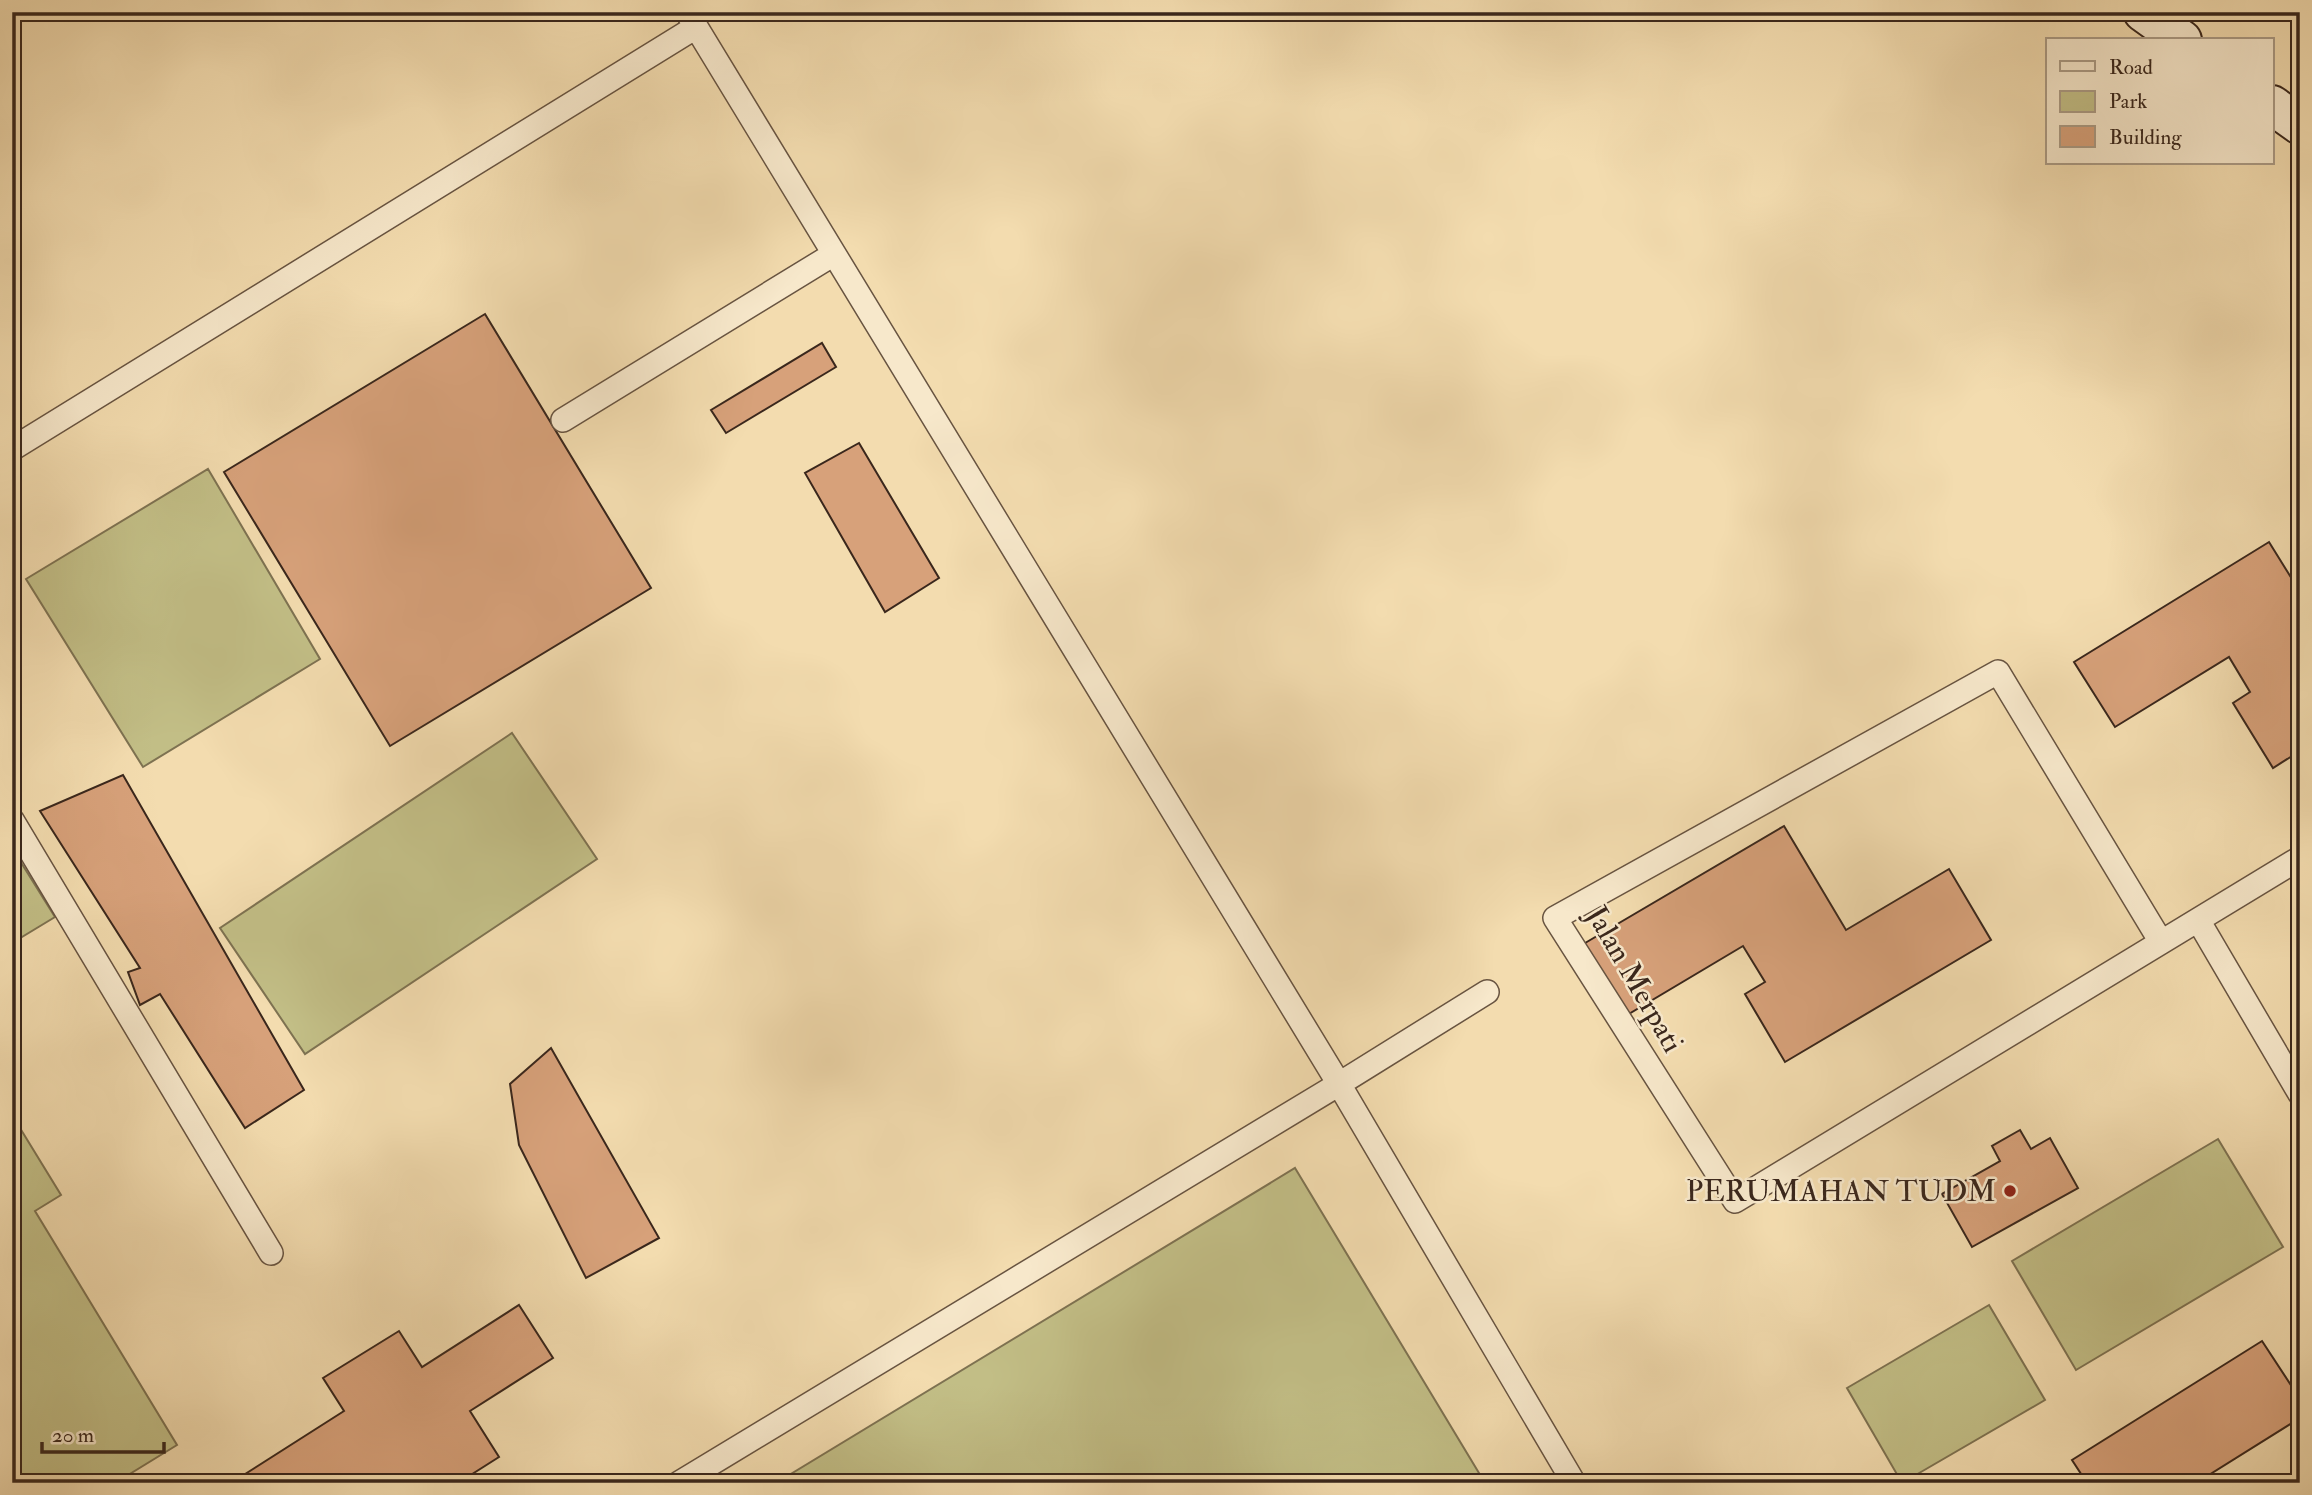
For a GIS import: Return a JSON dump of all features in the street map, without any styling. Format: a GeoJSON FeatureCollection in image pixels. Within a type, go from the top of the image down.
{"type":"FeatureCollection","features":[{"type":"Feature","properties":{"kind":"street"},"geometry":{"type":"LineString","coordinates":[[2143,12],[2179,38]]}},
{"type":"Feature","properties":{"kind":"street"},"geometry":{"type":"LineString","coordinates":[[2274,106],[2300,125]]}},
{"type":"Feature","properties":{"kind":"lane"},"geometry":{"type":"LineString","coordinates":[[12,449],[691,20],[1339,1084],[1574,1483]]}},
{"type":"Feature","properties":{"kind":"lane"},"geometry":{"type":"LineString","coordinates":[[563,419],[834,254]]}},
{"type":"Feature","properties":{"kind":"lane","name":"Jalan Merpati"},"geometry":{"type":"LineString","coordinates":[[2161,942],[1998,672],[1555,918],[1735,1201],[2300,858]]}},
{"type":"Feature","properties":{"kind":"lane"},"geometry":{"type":"LineString","coordinates":[[12,820],[271,1253]]}},
{"type":"Feature","properties":{"kind":"lane"},"geometry":{"type":"LineString","coordinates":[[2198,920],[2297,1082]]}},
{"type":"Feature","properties":{"kind":"lane"},"geometry":{"type":"LineString","coordinates":[[678,1483],[1487,992]]}},
{"type":"Feature","properties":{"kind":"green space"},"geometry":{"type":"Polygon","coordinates":[[[208,469],[320,659],[143,767],[26,579],[208,469]]]}},
{"type":"Feature","properties":{"kind":"green space"},"geometry":{"type":"Polygon","coordinates":[[[512,733],[597,859],[305,1054],[220,928],[512,733]]]}},
{"type":"Feature","properties":{"kind":"green space"},"geometry":{"type":"Polygon","coordinates":[[[12,848],[55,917],[12,943],[12,848]]]}},
{"type":"Feature","properties":{"kind":"green space"},"geometry":{"type":"Polygon","coordinates":[[[12,1115],[61,1195],[35,1211],[177,1445],[115,1483],[12,1483],[12,1115]]]}},
{"type":"Feature","properties":{"kind":"green space"},"geometry":{"type":"Polygon","coordinates":[[[2218,1139],[2283,1247],[2076,1370],[2012,1261],[2218,1139]]]}},
{"type":"Feature","properties":{"kind":"green space"},"geometry":{"type":"Polygon","coordinates":[[[1295,1168],[1485,1483],[776,1483],[1295,1168]]]}},
{"type":"Feature","properties":{"kind":"green space"},"geometry":{"type":"Polygon","coordinates":[[[1989,1305],[2045,1400],[1902,1483],[1847,1388],[1989,1305]]]}},
{"type":"Feature","properties":{"kind":"building"},"geometry":{"type":"Polygon","coordinates":[[[485,314],[651,588],[390,746],[224,472],[485,314]]]}},
{"type":"Feature","properties":{"kind":"building"},"geometry":{"type":"Polygon","coordinates":[[[822,343],[836,367],[726,433],[711,410],[822,343]]]}},
{"type":"Feature","properties":{"kind":"building"},"geometry":{"type":"Polygon","coordinates":[[[859,443],[939,578],[885,612],[805,473],[859,443]]]}},
{"type":"Feature","properties":{"kind":"building"},"geometry":{"type":"Polygon","coordinates":[[[2269,542],[2300,592],[2300,751],[2273,768],[2233,703],[2250,692],[2229,657],[2115,727],[2074,662],[2269,542]]]}},
{"type":"Feature","properties":{"kind":"building"},"geometry":{"type":"Polygon","coordinates":[[[123,775],[304,1090],[245,1128],[160,994],[140,1005],[128,972],[140,968],[40,811],[123,775]]]}},
{"type":"Feature","properties":{"kind":"building"},"geometry":{"type":"Polygon","coordinates":[[[1784,826],[1846,930],[1949,869],[1991,940],[1785,1062],[1745,994],[1765,982],[1743,946],[1622,1018],[1580,946],[1784,826]]]}},
{"type":"Feature","properties":{"kind":"building"},"geometry":{"type":"Polygon","coordinates":[[[551,1048],[659,1238],[586,1278],[519,1145],[510,1084],[551,1048]]]}},
{"type":"Feature","properties":{"kind":"building","name":"PERUMAHAN TUDM"},"geometry":{"type":"Polygon","coordinates":[[[2020,1130],[2031,1149],[2050,1138],[2078,1188],[1972,1247],[1942,1194],[2000,1161],[1992,1146],[2020,1130]]]}},
{"type":"Feature","properties":{"kind":"building"},"geometry":{"type":"Polygon","coordinates":[[[519,1305],[553,1358],[470,1411],[499,1457],[458,1483],[231,1483],[344,1411],[323,1378],[399,1331],[422,1367],[519,1305]]]}},
{"type":"Feature","properties":{"kind":"building"},"geometry":{"type":"Polygon","coordinates":[[[2262,1341],[2300,1399],[2300,1418],[2196,1483],[2087,1483],[2072,1460],[2262,1341]]]}},
{"type":"Feature","properties":{"kind":"place","name":"PERUMAHAN TUDM"},"geometry":{"type":"Point","coordinates":[2010,1191]}}]}
